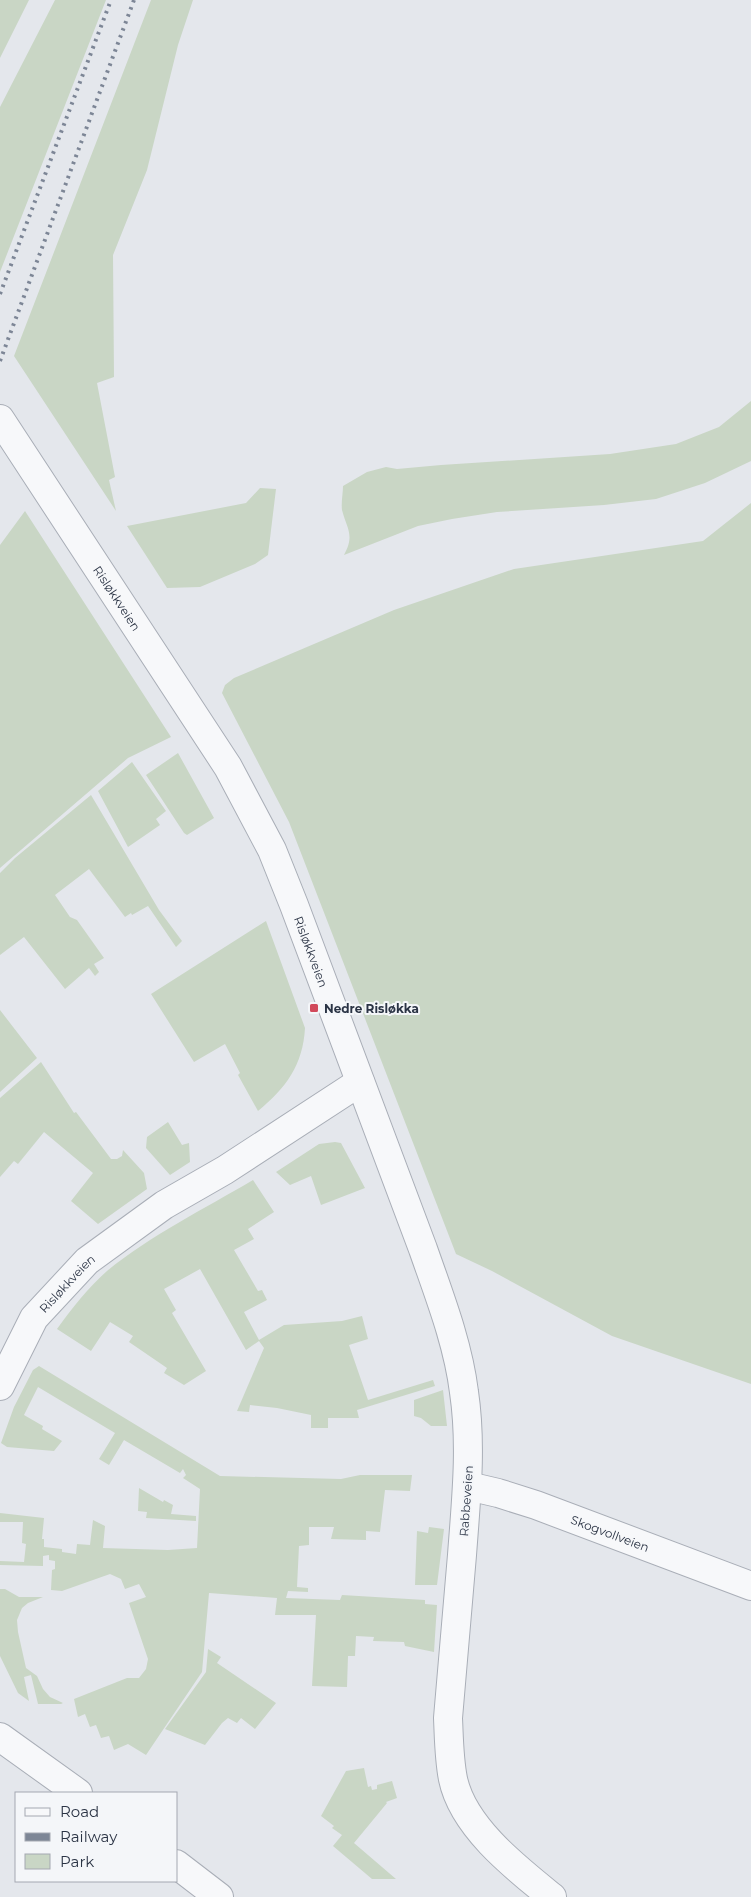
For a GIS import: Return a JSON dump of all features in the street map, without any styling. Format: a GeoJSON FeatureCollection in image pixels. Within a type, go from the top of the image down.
{"type":"FeatureCollection","features":[{"type":"Feature","properties":{"kind":"street","name":"Risløkkveien"},"geometry":{"type":"LineString","coordinates":[[0,419],[228,767],[249,805],[272,850],[360,1082],[225,1170],[164,1205],[87,1262],[34,1318],[0,1386]]}},
{"type":"Feature","properties":{"kind":"street","name":"Rabbeveien"},"geometry":{"type":"LineString","coordinates":[[360,1082],[440,1296],[464,1391],[468,1428],[468,1486],[448,1718],[449,1752],[453,1781],[474,1822],[494,1847],[552,1897]]}},
{"type":"Feature","properties":{"kind":"street","name":"Skogvollveien"},"geometry":{"type":"LineString","coordinates":[[468,1486],[536,1505],[751,1586]]}},
{"type":"Feature","properties":{"kind":"street"},"geometry":{"type":"LineString","coordinates":[[0,1737],[77,1792]]}},
{"type":"Feature","properties":{"kind":"street"},"geometry":{"type":"LineString","coordinates":[[178,1866],[219,1897]]}},
{"type":"Feature","properties":{"kind":"green space"},"geometry":{"type":"Polygon","coordinates":[[[0,0],[29,0],[0,58],[0,0]]]}},
{"type":"Feature","properties":{"kind":"green space"},"geometry":{"type":"Polygon","coordinates":[[[55,0],[106,0],[0,272],[0,107],[55,0]]]}},
{"type":"Feature","properties":{"kind":"green space"},"geometry":{"type":"Polygon","coordinates":[[[151,0],[193,0],[178,45],[147,170],[113,255],[114,377],[97,383],[115,477],[109,480],[116,511],[14,356],[151,0]]]}},
{"type":"Feature","properties":{"kind":"green space"},"geometry":{"type":"Polygon","coordinates":[[[751,401],[751,461],[705,483],[656,499],[604,505],[497,512],[452,519],[418,526],[344,555],[350,537],[342,510],[343,486],[367,472],[386,467],[397,469],[610,454],[676,444],[719,427],[751,401]]]}},
{"type":"Feature","properties":{"kind":"green space"},"geometry":{"type":"Polygon","coordinates":[[[260,488],[276,489],[268,555],[255,564],[200,587],[167,588],[127,526],[246,503],[260,488]]]}},
{"type":"Feature","properties":{"kind":"green space"},"geometry":{"type":"Polygon","coordinates":[[[751,503],[751,1384],[612,1336],[492,1271],[456,1254],[289,822],[222,693],[225,685],[234,678],[394,610],[514,569],[703,541],[751,503]]]}},
{"type":"Feature","properties":{"kind":"green space"},"geometry":{"type":"Polygon","coordinates":[[[25,511],[171,737],[128,758],[0,868],[0,545],[25,511]]]}},
{"type":"Feature","properties":{"kind":"green space"},"geometry":{"type":"Polygon","coordinates":[[[178,753],[214,818],[187,835],[146,775],[178,753]]]}},
{"type":"Feature","properties":{"kind":"green space"},"geometry":{"type":"Polygon","coordinates":[[[132,762],[166,811],[156,819],[160,825],[128,847],[98,791],[132,762]]]}},
{"type":"Feature","properties":{"kind":"green space"},"geometry":{"type":"Polygon","coordinates":[[[91,795],[159,910],[182,941],[176,947],[148,906],[125,917],[89,869],[55,895],[70,917],[77,920],[104,958],[94,964],[99,972],[95,976],[89,968],[65,989],[24,937],[0,955],[0,873],[15,858],[91,795]]]}},
{"type":"Feature","properties":{"kind":"green space"},"geometry":{"type":"Polygon","coordinates":[[[266,921],[305,1028],[301,1053],[291,1075],[277,1094],[258,1111],[238,1075],[240,1073],[225,1044],[194,1062],[151,994],[266,921]]]}},
{"type":"Feature","properties":{"kind":"green space"},"geometry":{"type":"Polygon","coordinates":[[[0,1010],[37,1058],[0,1092],[0,1010]]]}},
{"type":"Feature","properties":{"kind":"green space"},"geometry":{"type":"Polygon","coordinates":[[[41,1062],[74,1113],[76,1112],[111,1159],[117,1159],[122,1156],[123,1150],[144,1173],[147,1189],[98,1224],[71,1201],[93,1173],[44,1132],[18,1164],[14,1161],[0,1177],[0,1098],[41,1062]]]}},
{"type":"Feature","properties":{"kind":"green space"},"geometry":{"type":"Polygon","coordinates":[[[168,1122],[182,1145],[189,1143],[190,1162],[170,1175],[146,1148],[147,1137],[168,1122]]]}},
{"type":"Feature","properties":{"kind":"green space"},"geometry":{"type":"Polygon","coordinates":[[[341,1143],[365,1188],[321,1205],[311,1176],[290,1185],[276,1172],[319,1144],[341,1143]]]}},
{"type":"Feature","properties":{"kind":"green space"},"geometry":{"type":"Polygon","coordinates":[[[253,1180],[274,1212],[248,1229],[254,1239],[234,1250],[258,1291],[262,1290],[267,1300],[244,1312],[259,1340],[284,1325],[342,1321],[362,1316],[368,1339],[349,1345],[368,1400],[433,1380],[435,1386],[357,1410],[359,1418],[328,1418],[328,1428],[311,1428],[311,1415],[277,1408],[250,1405],[249,1412],[237,1411],[264,1348],[259,1341],[246,1350],[200,1269],[164,1289],[176,1310],[172,1313],[206,1371],[184,1385],[164,1373],[167,1368],[129,1342],[133,1336],[110,1322],[91,1351],[57,1329],[93,1284],[124,1258],[178,1223],[253,1180]]]}},
{"type":"Feature","properties":{"kind":"green space"},"geometry":{"type":"Polygon","coordinates":[[[39,1366],[220,1476],[341,1479],[360,1475],[412,1475],[410,1491],[385,1490],[380,1532],[366,1531],[366,1540],[331,1539],[334,1527],[309,1527],[309,1545],[299,1546],[297,1587],[308,1588],[308,1592],[288,1591],[286,1598],[340,1600],[342,1595],[425,1600],[425,1604],[437,1605],[434,1652],[405,1646],[404,1642],[373,1641],[374,1637],[356,1636],[355,1656],[348,1656],[347,1687],[312,1686],[316,1615],[275,1615],[277,1598],[209,1593],[202,1672],[146,1755],[128,1744],[114,1750],[109,1736],[101,1738],[96,1725],[90,1727],[85,1714],[78,1717],[74,1699],[127,1678],[139,1678],[146,1669],[148,1659],[129,1603],[146,1597],[139,1584],[125,1589],[121,1579],[110,1574],[62,1591],[51,1590],[52,1570],[55,1569],[55,1561],[49,1560],[49,1555],[43,1556],[43,1566],[0,1565],[0,1561],[24,1562],[26,1544],[22,1543],[23,1522],[0,1522],[0,1513],[44,1518],[42,1539],[44,1539],[44,1547],[62,1549],[62,1552],[76,1554],[77,1544],[90,1545],[93,1520],[105,1526],[103,1548],[168,1550],[197,1548],[200,1489],[183,1478],[186,1475],[183,1469],[180,1473],[124,1440],[109,1465],[99,1459],[115,1433],[38,1387],[24,1415],[43,1426],[42,1429],[62,1441],[54,1451],[7,1447],[1,1443],[14,1407],[33,1370],[39,1366]]]}},
{"type":"Feature","properties":{"kind":"green space"},"geometry":{"type":"Polygon","coordinates":[[[443,1390],[447,1426],[431,1426],[421,1418],[414,1416],[414,1400],[443,1390]]]}},
{"type":"Feature","properties":{"kind":"green space"},"geometry":{"type":"Polygon","coordinates":[[[139,1488],[163,1502],[164,1500],[173,1505],[171,1514],[196,1516],[196,1521],[146,1518],[147,1512],[138,1511],[139,1488]]]}},
{"type":"Feature","properties":{"kind":"green space"},"geometry":{"type":"Polygon","coordinates":[[[429,1527],[444,1529],[437,1585],[415,1585],[417,1531],[428,1533],[429,1527]]]}},
{"type":"Feature","properties":{"kind":"green space"},"geometry":{"type":"Polygon","coordinates":[[[0,1589],[5,1589],[19,1597],[43,1597],[28,1603],[22,1608],[17,1620],[18,1632],[26,1668],[37,1676],[43,1689],[50,1697],[63,1703],[38,1704],[31,1675],[24,1677],[29,1701],[18,1693],[0,1656],[0,1589]]]}},
{"type":"Feature","properties":{"kind":"green space"},"geometry":{"type":"Polygon","coordinates":[[[208,1649],[221,1657],[217,1663],[276,1703],[255,1729],[241,1718],[237,1723],[228,1718],[205,1745],[165,1729],[206,1672],[208,1649]]]}},
{"type":"Feature","properties":{"kind":"green space"},"geometry":{"type":"Polygon","coordinates":[[[364,1768],[368,1787],[371,1786],[372,1790],[377,1789],[377,1785],[392,1781],[397,1798],[386,1802],[354,1843],[396,1879],[372,1879],[333,1846],[342,1835],[332,1828],[334,1826],[321,1816],[346,1771],[364,1768]]]}},
{"type":"Feature","properties":{"kind":"railway"},"geometry":{"type":"LineString","coordinates":[[0,294],[111,0]]}},
{"type":"Feature","properties":{"kind":"railway"},"geometry":{"type":"LineString","coordinates":[[0,361],[134,0]]}},
{"type":"Feature","properties":{"kind":"place","name":"Nedre Risløkka"},"geometry":{"type":"Point","coordinates":[314,1008]}}]}
